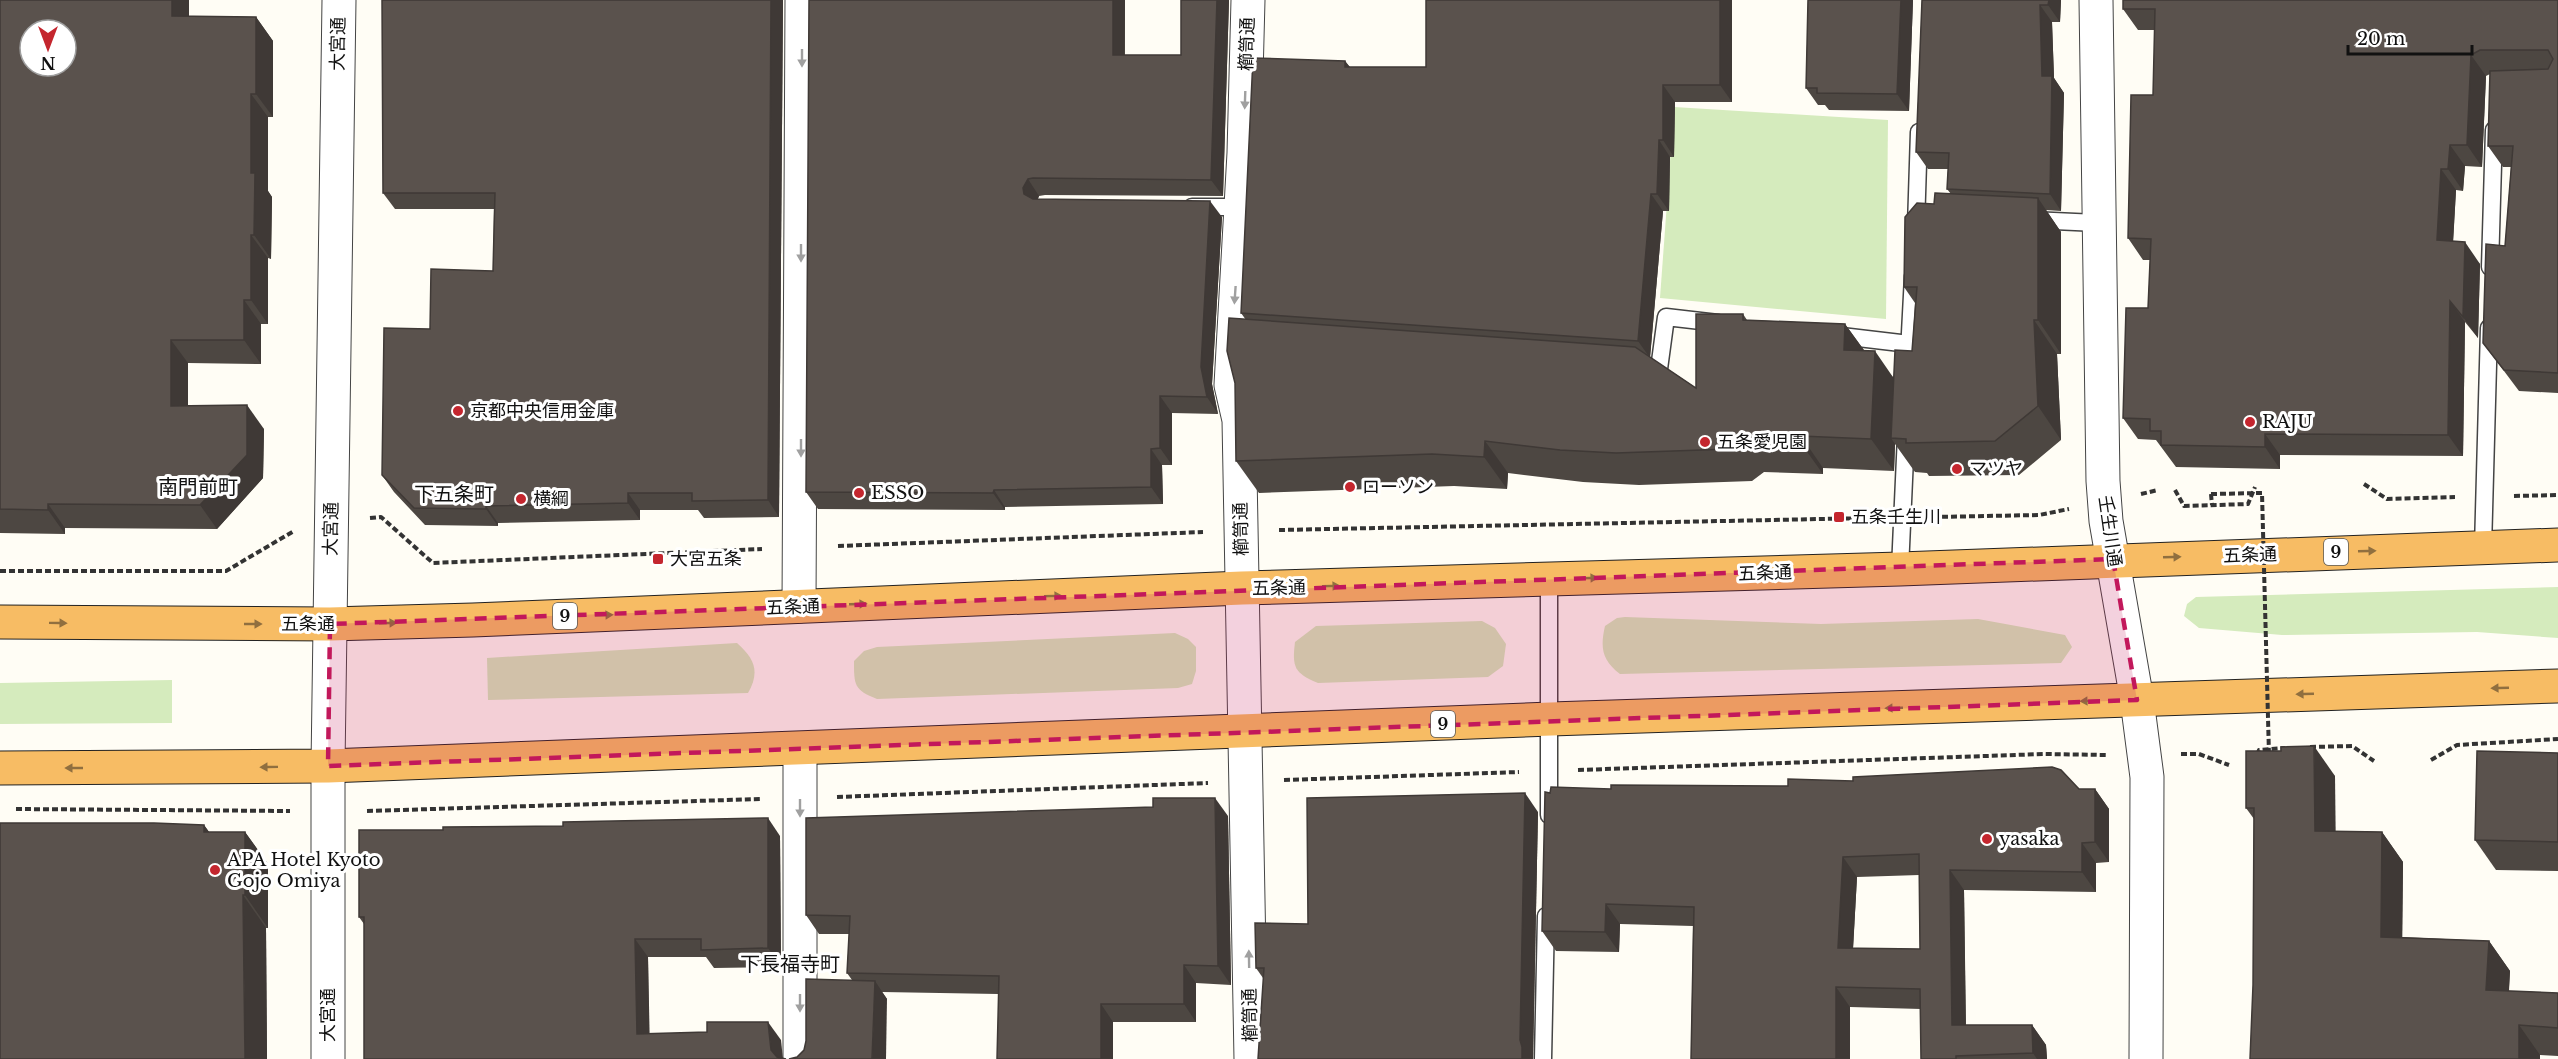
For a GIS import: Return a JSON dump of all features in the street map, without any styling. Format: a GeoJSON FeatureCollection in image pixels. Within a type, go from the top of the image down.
{"type":"FeatureCollection","features":[{"type":"Feature","properties":{"kind":"highway","name":"五条通"},"geometry":{"type":"LineString","coordinates":[[0,622],[330,624],[1242,588],[1900,569],[2113,559],[2558,544]]}},
{"type":"Feature","properties":{"kind":"highway","name":"9"},"geometry":{"type":"LineString","coordinates":[[0,768],[328,766],[800,750],[1551,719],[2558,686]]}},
{"type":"Feature","properties":{"kind":"street","name":"大宮通"},"geometry":{"type":"LineString","coordinates":[[328,1059],[328,766],[339,0]]}},
{"type":"Feature","properties":{"kind":"street"},"geometry":{"type":"LineString","coordinates":[[799,606],[802,0]]}},
{"type":"Feature","properties":{"kind":"street","name":"櫛笥通"},"geometry":{"type":"LineString","coordinates":[[1248,0],[1239,207],[1244,340],[1231,385],[1239,420],[1251,1059]]}},
{"type":"Feature","properties":{"kind":"street","name":"壬生川通"},"geometry":{"type":"LineString","coordinates":[[2096,0],[2097,223],[2105,501],[2147,777],[2146,1059]]}},
{"type":"Feature","properties":{"kind":"street"},"geometry":{"type":"LineString","coordinates":[[800,750],[800,1059]]}},
{"type":"Feature","properties":{"kind":"lane"},"geometry":{"type":"LineString","coordinates":[[2490,281],[2494,117]]}},
{"type":"Feature","properties":{"kind":"lane"},"geometry":{"type":"LineString","coordinates":[[1915,238],[1922,215],[1920,119]]}},
{"type":"Feature","properties":{"kind":"lane"},"geometry":{"type":"LineString","coordinates":[[1170,206],[1239,207]]}},
{"type":"Feature","properties":{"kind":"lane"},"geometry":{"type":"LineString","coordinates":[[2019,219],[2097,223]]}},
{"type":"Feature","properties":{"kind":"lane"},"geometry":{"type":"LineString","coordinates":[[1908,367],[1914,261]]}},
{"type":"Feature","properties":{"kind":"lane"},"geometry":{"type":"LineString","coordinates":[[2483,548],[2489,316]]}},
{"type":"Feature","properties":{"kind":"lane"},"geometry":{"type":"LineString","coordinates":[[1623,367],[1659,369],[1666,317],[1736,325]]}},
{"type":"Feature","properties":{"kind":"lane"},"geometry":{"type":"LineString","coordinates":[[1817,334],[1910,344]]}},
{"type":"Feature","properties":{"kind":"lane"},"geometry":{"type":"LineString","coordinates":[[1900,569],[1906,414]]}},
{"type":"Feature","properties":{"kind":"lane"},"geometry":{"type":"LineString","coordinates":[[1549,579],[1551,719],[1549,831]]}},
{"type":"Feature","properties":{"kind":"lane"},"geometry":{"type":"LineString","coordinates":[[1543,1059],[1547,903]]}},
{"type":"Feature","properties":{"kind":"path"},"geometry":{"type":"LineString","coordinates":[[2175,490],[2184,506],[2248,504],[2255,487]]}},
{"type":"Feature","properties":{"kind":"path"},"geometry":{"type":"LineString","coordinates":[[0,572],[226,571],[313,520],[381,517],[433,563],[1241,530],[2039,515],[2157,490]]}},
{"type":"Feature","properties":{"kind":"path"},"geometry":{"type":"LineString","coordinates":[[2212,505],[2211,494],[2262,493],[2270,768]]}},
{"type":"Feature","properties":{"kind":"path"},"geometry":{"type":"LineString","coordinates":[[2431,760],[2457,745],[2558,739]]}},
{"type":"Feature","properties":{"kind":"path"},"geometry":{"type":"LineString","coordinates":[[2300,748],[2352,746],[2374,761]]}},
{"type":"Feature","properties":{"kind":"path"},"geometry":{"type":"LineString","coordinates":[[2311,747],[2311,757]]}},
{"type":"Feature","properties":{"kind":"path"},"geometry":{"type":"LineString","coordinates":[[2254,764],[2259,750],[2290,748]]}},
{"type":"Feature","properties":{"kind":"path"},"geometry":{"type":"LineString","coordinates":[[12,809],[402,812],[2044,754],[2199,754],[2229,765]]}},
{"type":"Feature","properties":{"kind":"highlighted area"},"geometry":{"type":"Polygon","coordinates":[[[2113,559],[2137,700],[328,766],[330,624],[2113,559]]]}},
{"type":"Feature","properties":{"kind":"green space"},"geometry":{"type":"Polygon","coordinates":[[[1674,107],[1888,120],[1886,319],[1660,298],[1674,107]]]}},
{"type":"Feature","properties":{"kind":"green space"},"geometry":{"type":"Polygon","coordinates":[[[2558,587],[2558,638],[2477,632],[2282,635],[2199,628],[2184,616],[2187,604],[2196,597],[2558,587]]]}},
{"type":"Feature","properties":{"kind":"green space"},"geometry":{"type":"Polygon","coordinates":[[[1617,618],[1821,624],[1978,619],[2065,635],[2072,647],[2061,663],[1620,674],[1609,664],[1604,653],[1603,641],[1605,626],[1617,618]]]}},
{"type":"Feature","properties":{"kind":"green space"},"geometry":{"type":"Polygon","coordinates":[[[1482,621],[1495,628],[1506,644],[1503,666],[1488,677],[1318,683],[1304,676],[1296,668],[1295,642],[1316,626],[1482,621]]]}},
{"type":"Feature","properties":{"kind":"green space"},"geometry":{"type":"Polygon","coordinates":[[[1175,633],[1188,639],[1196,647],[1196,671],[1192,684],[1178,688],[877,699],[864,693],[857,686],[854,676],[854,661],[864,651],[877,647],[1175,633]]]}},
{"type":"Feature","properties":{"kind":"green space"},"geometry":{"type":"Polygon","coordinates":[[[737,643],[752,660],[754,666],[754,679],[748,693],[488,700],[487,658],[737,643]]]}},
{"type":"Feature","properties":{"kind":"green space"},"geometry":{"type":"Polygon","coordinates":[[[172,680],[172,723],[0,724],[0,683],[172,680]]]}},
{"type":"Feature","properties":{"kind":"building"},"geometry":{"type":"Polygon","coordinates":[[[0,0],[172,0],[172,16],[256,17],[256,94],[251,94],[251,173],[255,173],[254,235],[251,235],[251,300],[244,300],[244,340],[171,340],[171,406],[247,405],[247,455],[200,505],[48,504],[48,510],[0,509],[0,0]]]}},
{"type":"Feature","properties":{"kind":"building"},"geometry":{"type":"Polygon","coordinates":[[[382,0],[771,0],[768,500],[692,501],[692,493],[628,493],[628,503],[486,506],[486,509],[414,508],[382,475],[384,328],[430,329],[431,269],[493,271],[495,193],[383,193],[382,0]]]}},
{"type":"Feature","properties":{"kind":"building"},"geometry":{"type":"Polygon","coordinates":[[[809,0],[1113,0],[1113,55],[1181,55],[1181,0],[1217,0],[1211,180],[1033,178],[1028,179],[1023,188],[1024,194],[1033,199],[1210,201],[1201,367],[1207,397],[1160,396],[1160,448],[1151,449],[1151,487],[994,490],[993,493],[806,492],[809,0]]]}},
{"type":"Feature","properties":{"kind":"building"},"geometry":{"type":"Polygon","coordinates":[[[1426,0],[1720,0],[1720,85],[1663,85],[1663,140],[1659,140],[1657,194],[1651,194],[1638,341],[1241,313],[1253,58],[1345,61],[1345,67],[1426,67],[1426,0]]]}},
{"type":"Feature","properties":{"kind":"building"},"geometry":{"type":"Polygon","coordinates":[[[1808,0],[1901,0],[1897,94],[1817,93],[1817,88],[1806,88],[1808,0]]]}},
{"type":"Feature","properties":{"kind":"building"},"geometry":{"type":"Polygon","coordinates":[[[1922,0],[2049,0],[2048,5],[2040,5],[2042,76],[2052,76],[2050,194],[1947,189],[1949,153],[1916,152],[1922,0]]]}},
{"type":"Feature","properties":{"kind":"building"},"geometry":{"type":"Polygon","coordinates":[[[2123,0],[2558,0],[2558,373],[2504,370],[2483,343],[2486,244],[2505,246],[2513,146],[2488,146],[2490,71],[2548,69],[2553,59],[2548,50],[2480,50],[2471,55],[2467,145],[2450,145],[2448,169],[2441,169],[2437,240],[2465,242],[2463,317],[2450,301],[2448,435],[2265,434],[2265,447],[2161,445],[2161,431],[2150,431],[2150,419],[2123,418],[2126,308],[2148,308],[2151,239],[2128,238],[2131,95],[2153,95],[2155,9],[2123,9],[2123,0]]]}},
{"type":"Feature","properties":{"kind":"building"},"geometry":{"type":"Polygon","coordinates":[[[1935,193],[2038,198],[2038,320],[2034,320],[2038,406],[1995,441],[1906,443],[1906,439],[1891,438],[1895,350],[1912,351],[1917,287],[1904,287],[1905,217],[1917,203],[1934,204],[1935,193]]]}},
{"type":"Feature","properties":{"kind":"building"},"geometry":{"type":"Polygon","coordinates":[[[1696,314],[1743,314],[1743,320],[1845,324],[1844,350],[1875,351],[1871,439],[1801,436],[1800,442],[1741,439],[1730,449],[1616,453],[1560,450],[1485,441],[1484,457],[1432,454],[1236,461],[1235,383],[1227,351],[1229,318],[1635,347],[1696,388],[1696,314]]]}},
{"type":"Feature","properties":{"kind":"building"},"geometry":{"type":"Polygon","coordinates":[[[2314,746],[2315,831],[2382,832],[2381,937],[2489,941],[2486,990],[2558,993],[2558,1028],[2519,1025],[2519,1059],[2250,1059],[2253,985],[2254,808],[2246,808],[2246,751],[2281,751],[2281,747],[2314,746]]]}},
{"type":"Feature","properties":{"kind":"building"},"geometry":{"type":"Polygon","coordinates":[[[2477,751],[2558,753],[2558,842],[2475,840],[2477,751]]]}},
{"type":"Feature","properties":{"kind":"building"},"geometry":{"type":"Polygon","coordinates":[[[2052,767],[2061,770],[2079,789],[2095,789],[2095,842],[2082,843],[2082,872],[1950,870],[1952,1025],[2032,1025],[2033,1053],[1956,1056],[1956,1059],[1921,1059],[1920,989],[1836,987],[1836,1059],[1691,1059],[1694,907],[1606,904],[1605,932],[1542,931],[1545,792],[1550,793],[1551,787],[1611,789],[1611,785],[1788,786],[1788,779],[1853,781],[1853,777],[2052,767]],[[1919,854],[1843,857],[1838,948],[1920,949],[1919,854]]]}},
{"type":"Feature","properties":{"kind":"building"},"geometry":{"type":"Polygon","coordinates":[[[1525,793],[1520,1040],[1522,1059],[1258,1059],[1264,968],[1256,968],[1255,923],[1308,924],[1307,798],[1525,793]]]}},
{"type":"Feature","properties":{"kind":"building"},"geometry":{"type":"Polygon","coordinates":[[[1153,798],[1215,798],[1218,966],[1184,965],[1184,1004],[1101,1004],[1101,1059],[997,1059],[999,976],[847,973],[850,916],[806,915],[806,818],[1153,807],[1153,798]]]}},
{"type":"Feature","properties":{"kind":"building"},"geometry":{"type":"Polygon","coordinates":[[[768,818],[768,948],[701,950],[701,939],[635,939],[637,1034],[707,1032],[707,1022],[768,1022],[771,1050],[777,1057],[786,1059],[364,1059],[364,917],[359,917],[359,830],[443,830],[443,827],[563,826],[563,822],[768,818]]]}},
{"type":"Feature","properties":{"kind":"building"},"geometry":{"type":"Polygon","coordinates":[[[0,823],[154,823],[204,825],[204,832],[245,832],[245,895],[243,895],[245,1059],[0,1059],[0,823]]]}},
{"type":"Feature","properties":{"kind":"building"},"geometry":{"type":"Polygon","coordinates":[[[806,979],[875,981],[872,1059],[789,1059],[797,1057],[804,1050],[806,1041],[806,979]]]}},
{"type":"Feature","properties":{"kind":"place","name":"京都中央信用金庫"},"geometry":{"type":"Point","coordinates":[458,411]}},
{"type":"Feature","properties":{"kind":"place","name":"RAJU"},"geometry":{"type":"Point","coordinates":[2250,422]}},
{"type":"Feature","properties":{"kind":"place","name":"五条愛児園"},"geometry":{"type":"Point","coordinates":[1705,442]}},
{"type":"Feature","properties":{"kind":"place","name":"マツヤ"},"geometry":{"type":"Point","coordinates":[1957,469]}},
{"type":"Feature","properties":{"kind":"place","name":"ローソン"},"geometry":{"type":"Point","coordinates":[1350,487]}},
{"type":"Feature","properties":{"kind":"place","name":"ESSO"},"geometry":{"type":"Point","coordinates":[859,493]}},
{"type":"Feature","properties":{"kind":"place","name":"横綱"},"geometry":{"type":"Point","coordinates":[521,499]}},
{"type":"Feature","properties":{"kind":"place","name":"五条壬生川"},"geometry":{"type":"Point","coordinates":[1839,517]}},
{"type":"Feature","properties":{"kind":"place","name":"大宮五条"},"geometry":{"type":"Point","coordinates":[658,559]}},
{"type":"Feature","properties":{"kind":"place","name":"yasaka"},"geometry":{"type":"Point","coordinates":[1987,839]}},
{"type":"Feature","properties":{"kind":"place","name":"APA Hotel Kyoto Gojo Omiya"},"geometry":{"type":"Point","coordinates":[215,870]}},
{"type":"Feature","properties":{"kind":"district","name":"南門前町"},"geometry":{"type":"Point","coordinates":[198,487]}},
{"type":"Feature","properties":{"kind":"district","name":"下五条町"},"geometry":{"type":"Point","coordinates":[454,494]}},
{"type":"Feature","properties":{"kind":"district","name":"下長福寺町"},"geometry":{"type":"Point","coordinates":[790,964]}}]}
